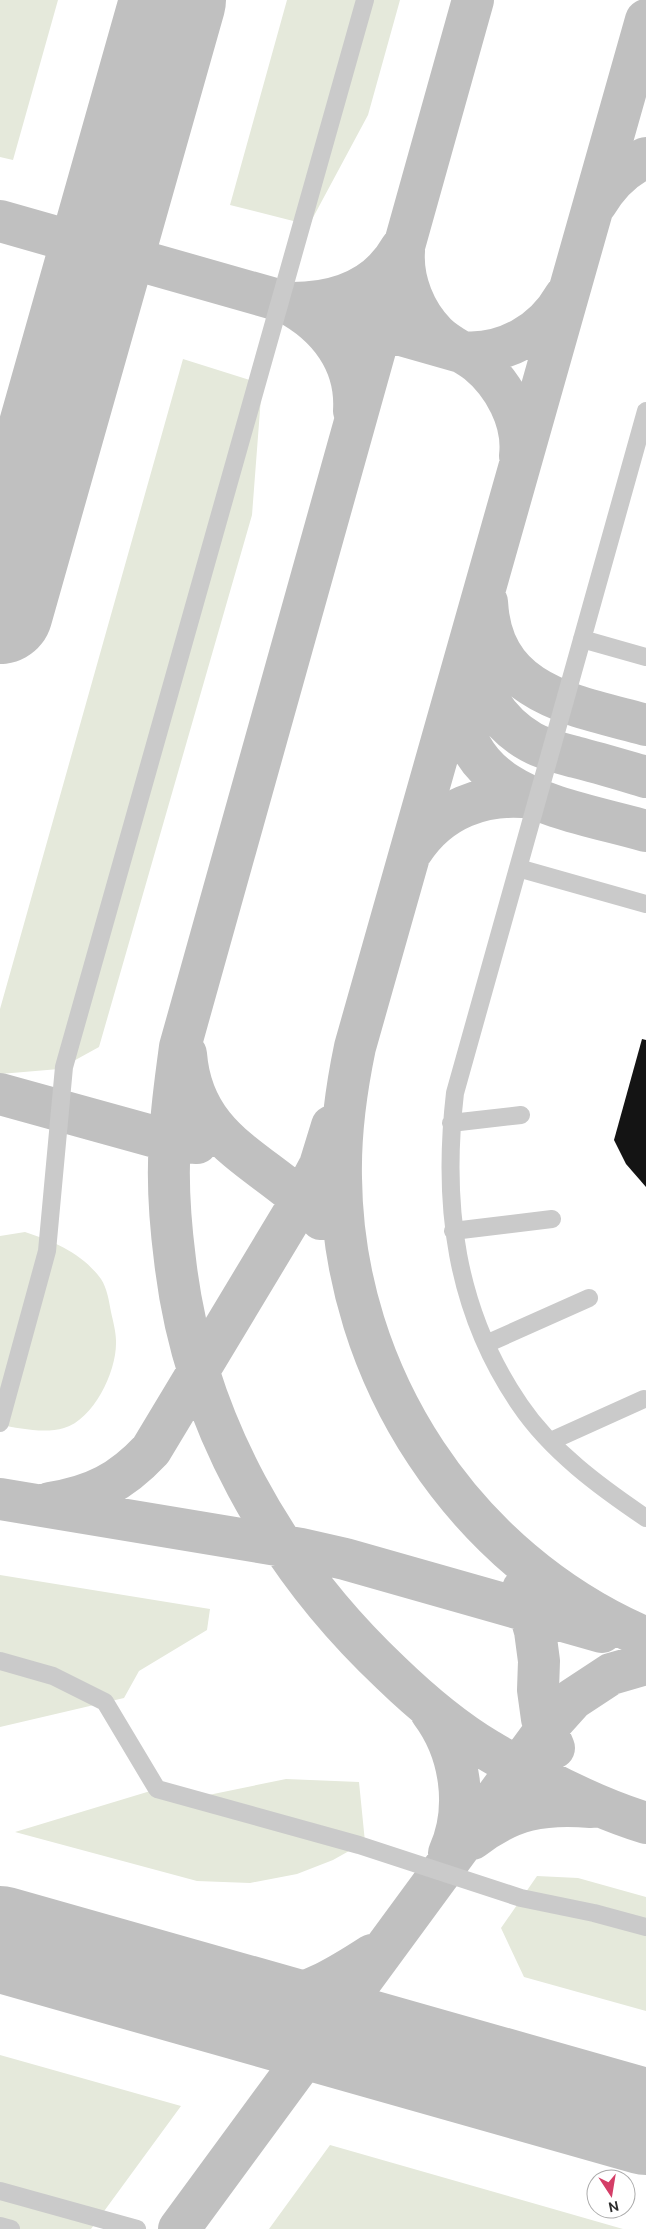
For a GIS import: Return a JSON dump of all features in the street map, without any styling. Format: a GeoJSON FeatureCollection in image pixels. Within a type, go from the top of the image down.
{"type":"FeatureCollection","features":[{"type":"Feature","properties":{"kind":"lane"},"geometry":{"type":"LineString","coordinates":[[0,1423],[47,1251],[64,1067],[366,0]]}},
{"type":"Feature","properties":{"kind":"lane"},"geometry":{"type":"LineString","coordinates":[[646,411],[640,455],[582,639],[455,1093],[449,1175],[453,1231],[463,1280],[486,1344],[520,1405],[551,1441],[613,1496],[646,1518]]}},
{"type":"Feature","properties":{"kind":"lane"},"geometry":{"type":"LineString","coordinates":[[582,639],[646,657]]}},
{"type":"Feature","properties":{"kind":"lane"},"geometry":{"type":"LineString","coordinates":[[518,868],[646,904]]}},
{"type":"Feature","properties":{"kind":"lane"},"geometry":{"type":"LineString","coordinates":[[452,1122],[521,1115]]}},
{"type":"Feature","properties":{"kind":"lane"},"geometry":{"type":"LineString","coordinates":[[453,1231],[552,1219]]}},
{"type":"Feature","properties":{"kind":"lane"},"geometry":{"type":"LineString","coordinates":[[486,1344],[590,1298]]}},
{"type":"Feature","properties":{"kind":"lane"},"geometry":{"type":"LineString","coordinates":[[551,1441],[644,1399]]}},
{"type":"Feature","properties":{"kind":"lane"},"geometry":{"type":"LineString","coordinates":[[0,1661],[53,1676],[105,1702],[157,1789],[368,1848],[521,1898],[594,1913],[646,1927]]}},
{"type":"Feature","properties":{"kind":"lane"},"geometry":{"type":"LineString","coordinates":[[0,2191],[137,2229]]}},
{"type":"Feature","properties":{"kind":"lane"},"geometry":{"type":"LineString","coordinates":[[0,2226],[12,2229]]}},
{"type":"Feature","properties":{"kind":"shaded area"},"geometry":{"type":"Polygon","coordinates":[[[0,0],[58,0],[13,160],[0,157],[0,0]]]}},
{"type":"Feature","properties":{"kind":"shaded area"},"geometry":{"type":"Polygon","coordinates":[[[287,0],[400,0],[368,115],[309,225],[230,205],[287,0]]]}},
{"type":"Feature","properties":{"kind":"shaded area"},"geometry":{"type":"Polygon","coordinates":[[[183,359],[262,384],[252,515],[99,1047],[59,1069],[0,1074],[0,1009],[183,359]]]}},
{"type":"Feature","properties":{"kind":"shaded area"},"geometry":{"type":"Polygon","coordinates":[[[25,1232],[47,1240],[77,1255],[94,1270],[106,1290],[115,1330],[116,1341],[113,1366],[102,1392],[85,1415],[75,1423],[56,1430],[32,1430],[0,1425],[0,1236],[25,1232]]]}},
{"type":"Feature","properties":{"kind":"shaded area"},"geometry":{"type":"Polygon","coordinates":[[[0,1575],[210,1609],[207,1630],[139,1671],[124,1698],[0,1727],[0,1575]]]}},
{"type":"Feature","properties":{"kind":"shaded area"},"geometry":{"type":"Polygon","coordinates":[[[286,1779],[359,1782],[365,1842],[333,1860],[297,1874],[250,1883],[197,1881],[15,1832],[157,1789],[189,1799],[286,1779]]]}},
{"type":"Feature","properties":{"kind":"shaded area"},"geometry":{"type":"Polygon","coordinates":[[[537,1876],[578,1878],[646,1897],[646,2011],[524,1977],[501,1928],[537,1876]]]}},
{"type":"Feature","properties":{"kind":"shaded area"},"geometry":{"type":"Polygon","coordinates":[[[0,2055],[181,2106],[91,2229],[0,2229],[0,2055]]]}},
{"type":"Feature","properties":{"kind":"shaded area"},"geometry":{"type":"Polygon","coordinates":[[[330,2145],[623,2229],[269,2229],[330,2145]]]}},
{"type":"Feature","properties":{"kind":"building"},"geometry":{"type":"Polygon","coordinates":[[[642,1039],[646,1040],[646,1187],[626,1164],[614,1140],[642,1039]]]}},
{"type":"Feature","properties":{"kind":"taxiway"},"geometry":{"type":"LineString","coordinates":[[473,0],[180,1047],[169,1156],[172,1230],[185,1319],[200,1376],[221,1432],[247,1486],[277,1537],[311,1585],[349,1631],[391,1673],[426,1705],[462,1733],[501,1758],[567,1791],[606,1809],[646,1823]]}},
{"type":"Feature","properties":{"kind":"taxiway"},"geometry":{"type":"LineString","coordinates":[[646,20],[355,1047],[344,1112],[341,1162],[347,1251],[364,1322],[390,1390],[426,1453],[470,1510],[522,1561],[581,1604],[646,1638]]}},
{"type":"Feature","properties":{"kind":"taxiway"},"geometry":{"type":"LineString","coordinates":[[596,204],[617,177],[631,166],[646,158]]}},
{"type":"Feature","properties":{"kind":"taxiway"},"geometry":{"type":"LineString","coordinates":[[0,221],[461,352],[492,350],[507,346],[521,339],[546,321],[565,296]]}},
{"type":"Feature","properties":{"kind":"taxiway"},"geometry":{"type":"LineString","coordinates":[[354,411],[354,393],[351,377],[337,347],[315,322],[287,303],[321,301],[352,292],[367,285],[380,275],[401,248]]}},
{"type":"Feature","properties":{"kind":"taxiway"},"geometry":{"type":"LineString","coordinates":[[404,251],[405,274],[411,296],[429,326],[441,338],[477,362],[504,392],[519,430],[520,456]]}},
{"type":"Feature","properties":{"kind":"taxiway"},"geometry":{"type":"LineString","coordinates":[[487,602],[492,633],[504,658],[520,677],[541,691],[565,702],[646,725]]}},
{"type":"Feature","properties":{"kind":"taxiway"},"geometry":{"type":"LineString","coordinates":[[473,644],[477,674],[482,688],[497,713],[519,734],[536,745],[547,749],[646,777]]}},
{"type":"Feature","properties":{"kind":"taxiway"},"geometry":{"type":"LineString","coordinates":[[459,689],[463,725],[476,754],[496,776],[521,792],[551,805],[646,831]]}},
{"type":"Feature","properties":{"kind":"taxiway"},"geometry":{"type":"LineString","coordinates":[[412,851],[435,824],[464,806],[497,798],[532,798]]}},
{"type":"Feature","properties":{"kind":"taxiway"},"geometry":{"type":"LineString","coordinates":[[186,1054],[192,1085],[203,1110],[218,1131],[237,1149],[301,1199],[321,1219]]}},
{"type":"Feature","properties":{"kind":"taxiway"},"geometry":{"type":"LineString","coordinates":[[0,1094],[170,1141],[197,1143]]}},
{"type":"Feature","properties":{"kind":"taxiway"},"geometry":{"type":"LineString","coordinates":[[50,1503],[80,1496],[106,1486],[129,1471],[151,1450],[302,1199],[320,1165],[332,1126]]}},
{"type":"Feature","properties":{"kind":"taxiway"},"geometry":{"type":"LineString","coordinates":[[0,1499],[301,1549],[345,1559],[602,1632]]}},
{"type":"Feature","properties":{"kind":"taxiway"},"geometry":{"type":"LineString","coordinates":[[523,1589],[535,1631],[539,1661],[538,1690],[542,1719],[554,1748]]}},
{"type":"Feature","properties":{"kind":"taxiway"},"geometry":{"type":"LineString","coordinates":[[179,2229],[546,1729],[573,1699],[611,1674],[646,1664]]}},
{"type":"Feature","properties":{"kind":"taxiway"},"geometry":{"type":"LineString","coordinates":[[431,1712],[449,1745],[459,1781],[459,1818],[449,1853]]}},
{"type":"Feature","properties":{"kind":"taxiway"},"geometry":{"type":"LineString","coordinates":[[472,1839],[500,1821],[528,1810],[558,1806],[591,1807]]}},
{"type":"Feature","properties":{"kind":"taxiway"},"geometry":{"type":"LineString","coordinates":[[194,1994],[254,2000],[288,1996],[325,1983],[372,1955]]}},
{"type":"Feature","properties":{"kind":"runway"},"geometry":{"type":"LineString","coordinates":[[0,611],[173,0]]}},
{"type":"Feature","properties":{"kind":"runway"},"geometry":{"type":"LineString","coordinates":[[0,1939],[646,2122]]}}]}
